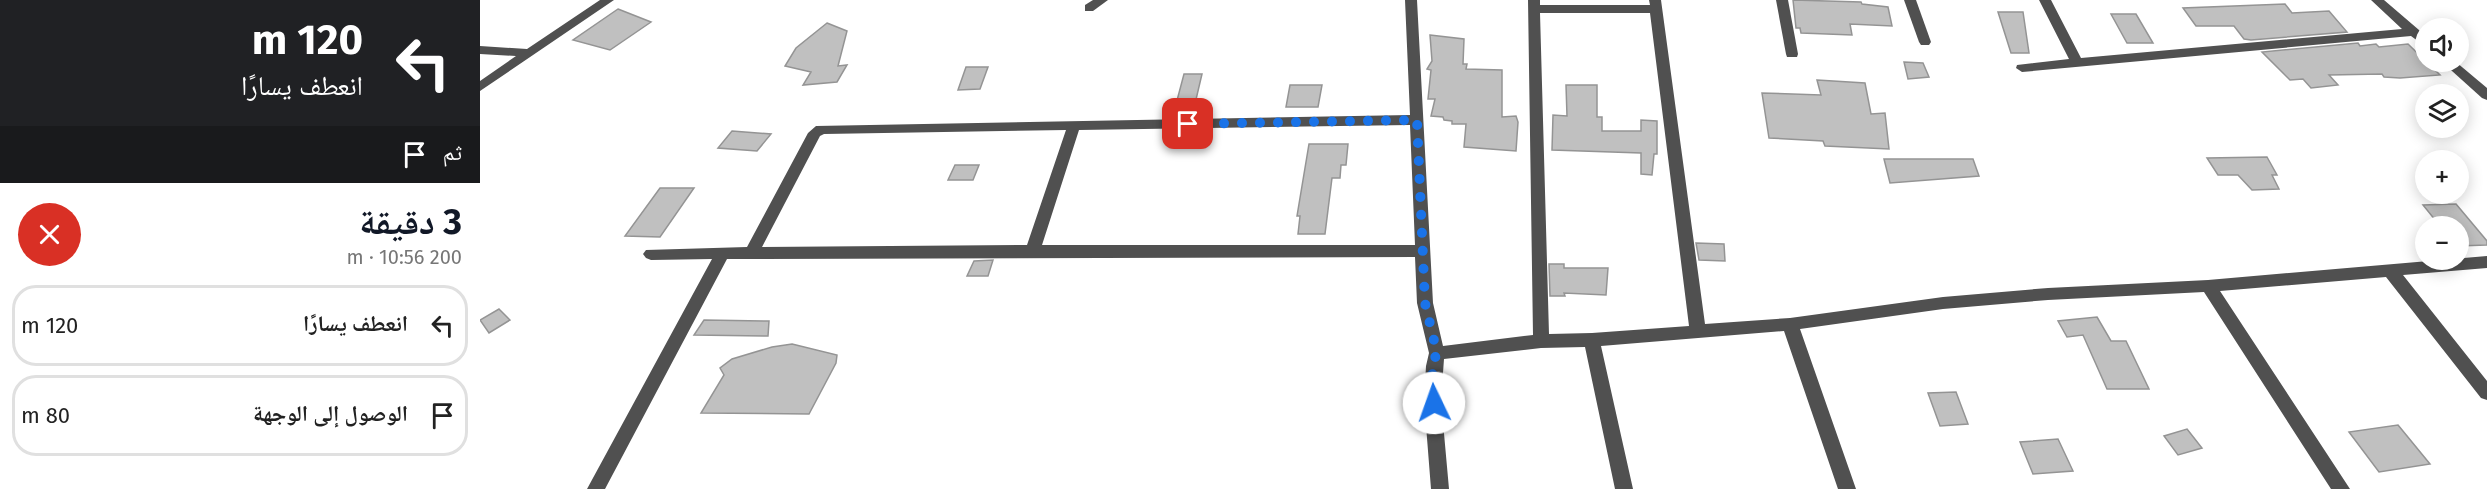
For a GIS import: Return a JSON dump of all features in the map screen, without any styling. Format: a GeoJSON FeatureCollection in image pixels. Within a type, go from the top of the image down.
{"type":"FeatureCollection","features":[{"type":"Feature","properties":{"kind":"street"},"geometry":{"type":"LineString","coordinates":[[480,87],[608,0]]}},
{"type":"Feature","properties":{"kind":"street"},"geometry":{"type":"LineString","coordinates":[[1089,8],[1102,0]]}},
{"type":"Feature","properties":{"kind":"street"},"geometry":{"type":"LineString","coordinates":[[1411,0],[1425,303],[1437,353],[1432,365],[1432,383],[1440,489]]}},
{"type":"Feature","properties":{"kind":"street"},"geometry":{"type":"LineString","coordinates":[[1782,0],[1792,54]]}},
{"type":"Feature","properties":{"kind":"street"},"geometry":{"type":"LineString","coordinates":[[1910,0],[1925,42]]}},
{"type":"Feature","properties":{"kind":"street"},"geometry":{"type":"LineString","coordinates":[[2045,0],[2076,62]]}},
{"type":"Feature","properties":{"kind":"street"},"geometry":{"type":"LineString","coordinates":[[2377,0],[2415,34]]}},
{"type":"Feature","properties":{"kind":"street"},"geometry":{"type":"LineString","coordinates":[[1541,341],[1534,4],[1655,5],[1698,332]]}},
{"type":"Feature","properties":{"kind":"street"},"geometry":{"type":"LineString","coordinates":[[2022,68],[2412,32]]}},
{"type":"Feature","properties":{"kind":"street"},"geometry":{"type":"LineString","coordinates":[[480,50],[528,53]]}},
{"type":"Feature","properties":{"kind":"street"},"geometry":{"type":"LineString","coordinates":[[2460,72],[2487,95]]}},
{"type":"Feature","properties":{"kind":"street"},"geometry":{"type":"LineString","coordinates":[[750,255],[815,133],[822,129],[1417,120]]}},
{"type":"Feature","properties":{"kind":"street"},"geometry":{"type":"LineString","coordinates":[[1033,251],[1074,125]]}},
{"type":"Feature","properties":{"kind":"street"},"geometry":{"type":"LineString","coordinates":[[651,254],[1422,251]]}},
{"type":"Feature","properties":{"kind":"street"},"geometry":{"type":"LineString","coordinates":[[596,489],[723,254]]}},
{"type":"Feature","properties":{"kind":"street"},"geometry":{"type":"LineString","coordinates":[[1437,353],[1541,341],[1592,340],[1790,324],[1954,302],[2048,294],[2208,286],[2487,262]]}},
{"type":"Feature","properties":{"kind":"street"},"geometry":{"type":"LineString","coordinates":[[2390,270],[2487,393]]}},
{"type":"Feature","properties":{"kind":"street"},"geometry":{"type":"LineString","coordinates":[[2208,286],[2341,489]]}},
{"type":"Feature","properties":{"kind":"street"},"geometry":{"type":"LineString","coordinates":[[1790,324],[1847,489]]}},
{"type":"Feature","properties":{"kind":"street"},"geometry":{"type":"LineString","coordinates":[[1592,340],[1624,489]]}},
{"type":"Feature","properties":{"kind":"building"},"geometry":{"type":"Polygon","coordinates":[[[1793,0],[1861,2],[1888,7],[1892,26],[1850,24],[1852,35],[1801,33],[1800,28],[1796,28],[1793,0]]]}},
{"type":"Feature","properties":{"kind":"building"},"geometry":{"type":"Polygon","coordinates":[[[2285,4],[2292,13],[2329,11],[2347,32],[2244,39],[2234,26],[2196,26],[2183,8],[2285,4]]]}},
{"type":"Feature","properties":{"kind":"building"},"geometry":{"type":"Polygon","coordinates":[[[618,9],[651,22],[610,50],[573,40],[618,9]]]}},
{"type":"Feature","properties":{"kind":"building"},"geometry":{"type":"Polygon","coordinates":[[[1998,12],[2023,12],[2029,53],[2011,53],[1998,12]]]}},
{"type":"Feature","properties":{"kind":"building"},"geometry":{"type":"Polygon","coordinates":[[[2111,14],[2136,14],[2153,43],[2127,43],[2111,14]]]}},
{"type":"Feature","properties":{"kind":"building"},"geometry":{"type":"Polygon","coordinates":[[[827,23],[847,31],[838,66],[847,65],[837,82],[803,85],[811,72],[785,66],[796,48],[827,23]]]}},
{"type":"Feature","properties":{"kind":"building"},"geometry":{"type":"Polygon","coordinates":[[[1430,35],[1464,39],[1463,64],[1467,64],[1466,69],[1502,70],[1502,117],[1516,116],[1518,122],[1516,151],[1464,147],[1466,124],[1452,124],[1452,121],[1444,120],[1443,117],[1431,116],[1435,99],[1428,99],[1431,70],[1427,69],[1432,61],[1430,35]]]}},
{"type":"Feature","properties":{"kind":"building"},"geometry":{"type":"Polygon","coordinates":[[[2358,43],[2360,46],[2376,44],[2379,47],[2408,44],[2415,51],[2415,72],[2437,72],[2440,75],[2400,78],[2384,77],[2382,74],[2329,75],[2338,85],[2311,88],[2303,79],[2290,80],[2262,52],[2358,43]]]}},
{"type":"Feature","properties":{"kind":"building"},"geometry":{"type":"Polygon","coordinates":[[[1904,62],[1923,63],[1929,77],[1908,79],[1904,62]]]}},
{"type":"Feature","properties":{"kind":"building"},"geometry":{"type":"Polygon","coordinates":[[[966,67],[988,67],[980,89],[958,90],[966,67]]]}},
{"type":"Feature","properties":{"kind":"building"},"geometry":{"type":"Polygon","coordinates":[[[1184,74],[1202,74],[1194,108],[1175,108],[1184,74]]]}},
{"type":"Feature","properties":{"kind":"building"},"geometry":{"type":"Polygon","coordinates":[[[1817,80],[1865,83],[1871,114],[1885,113],[1889,149],[1825,146],[1823,141],[1769,138],[1762,93],[1821,95],[1817,80]]]}},
{"type":"Feature","properties":{"kind":"building"},"geometry":{"type":"Polygon","coordinates":[[[1290,85],[1322,85],[1318,107],[1286,107],[1290,85]]]}},
{"type":"Feature","properties":{"kind":"building"},"geometry":{"type":"Polygon","coordinates":[[[1566,85],[1597,85],[1597,117],[1602,117],[1602,131],[1641,131],[1641,120],[1657,121],[1657,154],[1654,154],[1652,175],[1641,174],[1641,153],[1552,150],[1553,115],[1567,116],[1566,85]]]}},
{"type":"Feature","properties":{"kind":"building"},"geometry":{"type":"Polygon","coordinates":[[[732,131],[771,134],[757,151],[718,148],[732,131]]]}},
{"type":"Feature","properties":{"kind":"building"},"geometry":{"type":"Polygon","coordinates":[[[1309,144],[1348,144],[1346,165],[1341,165],[1340,178],[1332,178],[1325,234],[1298,234],[1300,216],[1297,216],[1309,144]]]}},
{"type":"Feature","properties":{"kind":"building"},"geometry":{"type":"Polygon","coordinates":[[[2267,157],[2277,175],[2272,175],[2279,189],[2252,190],[2238,175],[2218,175],[2207,158],[2267,157]]]}},
{"type":"Feature","properties":{"kind":"building"},"geometry":{"type":"Polygon","coordinates":[[[1884,159],[1973,159],[1979,176],[1890,183],[1884,159]]]}},
{"type":"Feature","properties":{"kind":"building"},"geometry":{"type":"Polygon","coordinates":[[[955,165],[979,165],[973,180],[948,180],[955,165]]]}},
{"type":"Feature","properties":{"kind":"building"},"geometry":{"type":"Polygon","coordinates":[[[660,188],[694,188],[660,237],[625,236],[660,188]]]}},
{"type":"Feature","properties":{"kind":"building"},"geometry":{"type":"Polygon","coordinates":[[[2456,204],[2466,216],[2432,216],[2423,205],[2456,204]]]}},
{"type":"Feature","properties":{"kind":"building"},"geometry":{"type":"Polygon","coordinates":[[[2469,220],[2487,241],[2487,245],[2469,246],[2469,220]]]}},
{"type":"Feature","properties":{"kind":"building"},"geometry":{"type":"Polygon","coordinates":[[[1696,243],[1724,244],[1725,261],[1699,260],[1696,243]]]}},
{"type":"Feature","properties":{"kind":"building"},"geometry":{"type":"Polygon","coordinates":[[[993,260],[988,276],[967,276],[974,261],[993,260]]]}},
{"type":"Feature","properties":{"kind":"building"},"geometry":{"type":"Polygon","coordinates":[[[1549,264],[1564,264],[1564,268],[1608,268],[1606,295],[1564,293],[1565,296],[1550,296],[1549,264]]]}},
{"type":"Feature","properties":{"kind":"building"},"geometry":{"type":"Polygon","coordinates":[[[499,309],[510,320],[489,333],[480,320],[499,309]]]}},
{"type":"Feature","properties":{"kind":"building"},"geometry":{"type":"Polygon","coordinates":[[[2097,317],[2111,341],[2126,341],[2149,389],[2107,389],[2083,335],[2067,337],[2058,321],[2097,317]]]}},
{"type":"Feature","properties":{"kind":"building"},"geometry":{"type":"Polygon","coordinates":[[[704,320],[769,321],[768,336],[694,335],[704,320]]]}},
{"type":"Feature","properties":{"kind":"building"},"geometry":{"type":"Polygon","coordinates":[[[792,344],[837,355],[836,363],[809,414],[701,413],[724,375],[720,368],[732,359],[772,347],[792,344]]]}},
{"type":"Feature","properties":{"kind":"building"},"geometry":{"type":"Polygon","coordinates":[[[1956,392],[1968,424],[1940,426],[1928,393],[1956,392]]]}},
{"type":"Feature","properties":{"kind":"building"},"geometry":{"type":"Polygon","coordinates":[[[2398,425],[2430,464],[2379,472],[2349,432],[2398,425]]]}},
{"type":"Feature","properties":{"kind":"building"},"geometry":{"type":"Polygon","coordinates":[[[2187,429],[2202,448],[2178,455],[2164,436],[2187,429]]]}},
{"type":"Feature","properties":{"kind":"building"},"geometry":{"type":"Polygon","coordinates":[[[2058,439],[2073,471],[2033,474],[2020,442],[2058,439]]]}},
{"type":"Feature","properties":{"kind":"route"},"geometry":{"type":"LineString","coordinates":[[1188,124],[1417,120],[1425,303],[1437,353],[1432,365],[1434,403]]}}]}
